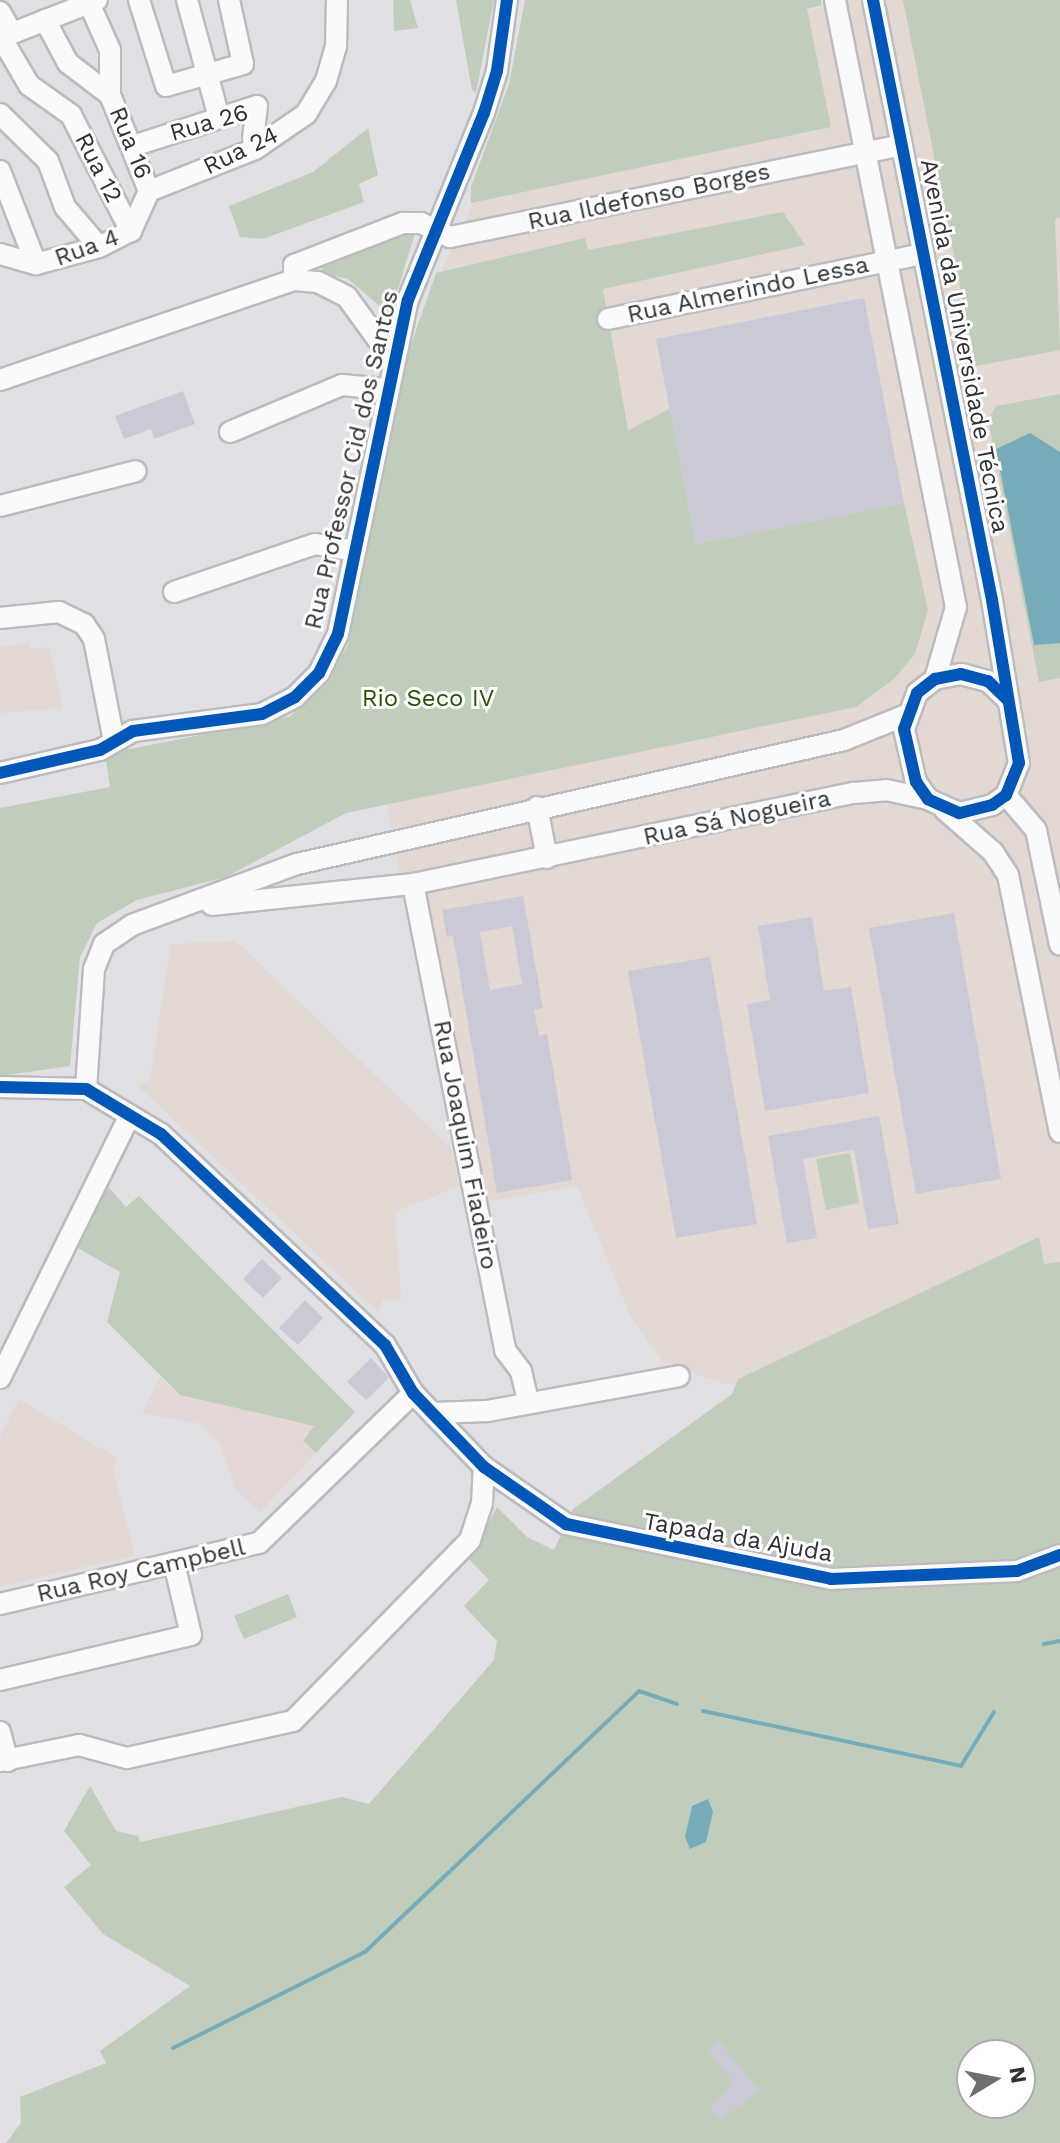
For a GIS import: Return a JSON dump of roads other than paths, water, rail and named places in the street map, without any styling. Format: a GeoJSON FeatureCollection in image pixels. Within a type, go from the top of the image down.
{"type":"FeatureCollection","features":[{"type":"Feature","properties":{"kind":"street"},"geometry":{"type":"LineString","coordinates":[[139,0],[166,86],[243,64],[229,0]]}},
{"type":"Feature","properties":{"kind":"street"},"geometry":{"type":"LineString","coordinates":[[187,0],[219,118]]}},
{"type":"Feature","properties":{"kind":"street","name":"Rua 24"},"geometry":{"type":"LineString","coordinates":[[149,191],[255,149],[306,114],[333,58],[337,0]]}},
{"type":"Feature","properties":{"kind":"street","name":"Rua Professor Cid dos Santos"},"geometry":{"type":"LineString","coordinates":[[0,773],[114,741],[140,730],[251,716],[295,697],[319,673],[338,634],[392,359],[434,229],[497,71],[507,0]]}},
{"type":"Feature","properties":{"kind":"street"},"geometry":{"type":"LineString","coordinates":[[835,0],[956,607],[935,679]]}},
{"type":"Feature","properties":{"kind":"street","name":"Avenida da Universidade Técnica"},"geometry":{"type":"LineString","coordinates":[[873,0],[1008,700]]}},
{"type":"Feature","properties":{"kind":"street"},"geometry":{"type":"LineString","coordinates":[[4,36],[93,2]]}},
{"type":"Feature","properties":{"kind":"street","name":"Rua 16"},"geometry":{"type":"LineString","coordinates":[[93,2],[110,50],[110,95],[149,191]]}},
{"type":"Feature","properties":{"kind":"street","name":"Rua 12"},"geometry":{"type":"LineString","coordinates":[[0,12],[4,36],[29,85],[71,115],[131,231]]}},
{"type":"Feature","properties":{"kind":"street"},"geometry":{"type":"LineString","coordinates":[[45,20],[68,63],[110,95]]}},
{"type":"Feature","properties":{"kind":"street","name":"Rua 26"},"geometry":{"type":"LineString","coordinates":[[133,146],[257,106],[253,139]]}},
{"type":"Feature","properties":{"kind":"street"},"geometry":{"type":"LineString","coordinates":[[0,114],[48,161],[65,207],[99,247]]}},
{"type":"Feature","properties":{"kind":"street","name":"Rua Ildefonso Borges"},"geometry":{"type":"LineString","coordinates":[[434,229],[450,237],[902,145]]}},
{"type":"Feature","properties":{"kind":"street"},"geometry":{"type":"LineString","coordinates":[[0,171],[36,264]]}},
{"type":"Feature","properties":{"kind":"street","name":"Rua 4"},"geometry":{"type":"LineString","coordinates":[[0,254],[36,264],[99,247],[131,231],[149,191]]}},
{"type":"Feature","properties":{"kind":"street"},"geometry":{"type":"LineString","coordinates":[[294,280],[294,265],[373,233],[409,221],[434,229]]}},
{"type":"Feature","properties":{"kind":"street","name":"Rua Almerindo Lessa"},"geometry":{"type":"LineString","coordinates":[[608,319],[923,254]]}},
{"type":"Feature","properties":{"kind":"street"},"geometry":{"type":"LineString","coordinates":[[0,380],[294,280],[318,282],[347,297],[392,359]]}},
{"type":"Feature","properties":{"kind":"street"},"geometry":{"type":"LineString","coordinates":[[230,432],[342,385],[385,389]]}},
{"type":"Feature","properties":{"kind":"street"},"geometry":{"type":"LineString","coordinates":[[0,506],[136,471]]}},
{"type":"Feature","properties":{"kind":"street"},"geometry":{"type":"LineString","coordinates":[[174,592],[304,546],[353,551]]}},
{"type":"Feature","properties":{"kind":"street"},"geometry":{"type":"LineString","coordinates":[[0,618],[59,612],[84,624],[94,639],[114,741]]}},
{"type":"Feature","properties":{"kind":"street"},"geometry":{"type":"LineString","coordinates":[[937,804],[976,811],[1006,795],[1019,763],[1008,700],[974,676],[935,679],[920,689],[906,715],[916,782],[937,804],[993,852],[1008,875],[1060,1132]]}},
{"type":"Feature","properties":{"kind":"street","name":"Rua Sá Nogueira"},"geometry":{"type":"LineString","coordinates":[[86,1089],[94,969],[104,944],[132,925],[185,908],[297,864],[537,807],[844,740],[906,715]]}},
{"type":"Feature","properties":{"kind":"street","name":"Rua Sá Nogueira"},"geometry":{"type":"LineString","coordinates":[[185,908],[413,884],[854,793],[886,790],[937,804]]}},
{"type":"Feature","properties":{"kind":"street"},"geometry":{"type":"LineString","coordinates":[[1006,795],[1036,830],[1060,945]]}},
{"type":"Feature","properties":{"kind":"street"},"geometry":{"type":"LineString","coordinates":[[537,807],[547,858]]}},
{"type":"Feature","properties":{"kind":"street"},"geometry":{"type":"LineString","coordinates":[[287,897],[286,877],[297,864]]}},
{"type":"Feature","properties":{"kind":"street","name":"Rua Joaquim Fiadeiro"},"geometry":{"type":"LineString","coordinates":[[413,884],[505,1350],[521,1371],[528,1401]]}},
{"type":"Feature","properties":{"kind":"street"},"geometry":{"type":"LineString","coordinates":[[0,1087],[86,1089]]}},
{"type":"Feature","properties":{"kind":"street","name":"Tapada da Ajuda"},"geometry":{"type":"LineString","coordinates":[[86,1089],[161,1134],[385,1345],[413,1393],[484,1467],[566,1524],[597,1534],[831,1579],[1017,1571],[1060,1555]]}},
{"type":"Feature","properties":{"kind":"street"},"geometry":{"type":"LineString","coordinates":[[0,1378],[130,1115]]}},
{"type":"Feature","properties":{"kind":"street"},"geometry":{"type":"LineString","coordinates":[[434,1413],[487,1411],[528,1401],[679,1376]]}},
{"type":"Feature","properties":{"kind":"street","name":"Rua Roy Campbell"},"geometry":{"type":"LineString","coordinates":[[0,1604],[259,1543],[413,1393]]}},
{"type":"Feature","properties":{"kind":"street"},"geometry":{"type":"LineString","coordinates":[[0,1732],[4,1761],[79,1745],[127,1758],[293,1721],[470,1540],[482,1503],[484,1467]]}},
{"type":"Feature","properties":{"kind":"street"},"geometry":{"type":"LineString","coordinates":[[0,1680],[191,1635],[174,1563]]}},
{"type":"Feature","properties":{"kind":"water"},"geometry":{"type":"Polygon","coordinates":[[[1030,433],[1060,452],[1060,643],[1034,645],[996,449],[1030,433]]]}},
{"type":"Feature","properties":{"kind":"water"},"geometry":{"type":"Polygon","coordinates":[[[708,1799],[713,1812],[706,1842],[690,1849],[685,1837],[692,1806],[708,1799]]]}},
{"type":"Feature","properties":{"kind":"waterway"},"geometry":{"type":"LineString","coordinates":[[1044,1644],[1060,1641]]}},
{"type":"Feature","properties":{"kind":"waterway"},"geometry":{"type":"LineString","coordinates":[[173,2048],[365,1952],[639,1691],[677,1704]]}},
{"type":"Feature","properties":{"kind":"waterway"},"geometry":{"type":"LineString","coordinates":[[703,1711],[961,1766],[994,1712]]}},
{"type":"Feature","properties":{"kind":"park label","name":"Rio Seco IV"},"geometry":{"type":"Point","coordinates":[428,699]}}]}
